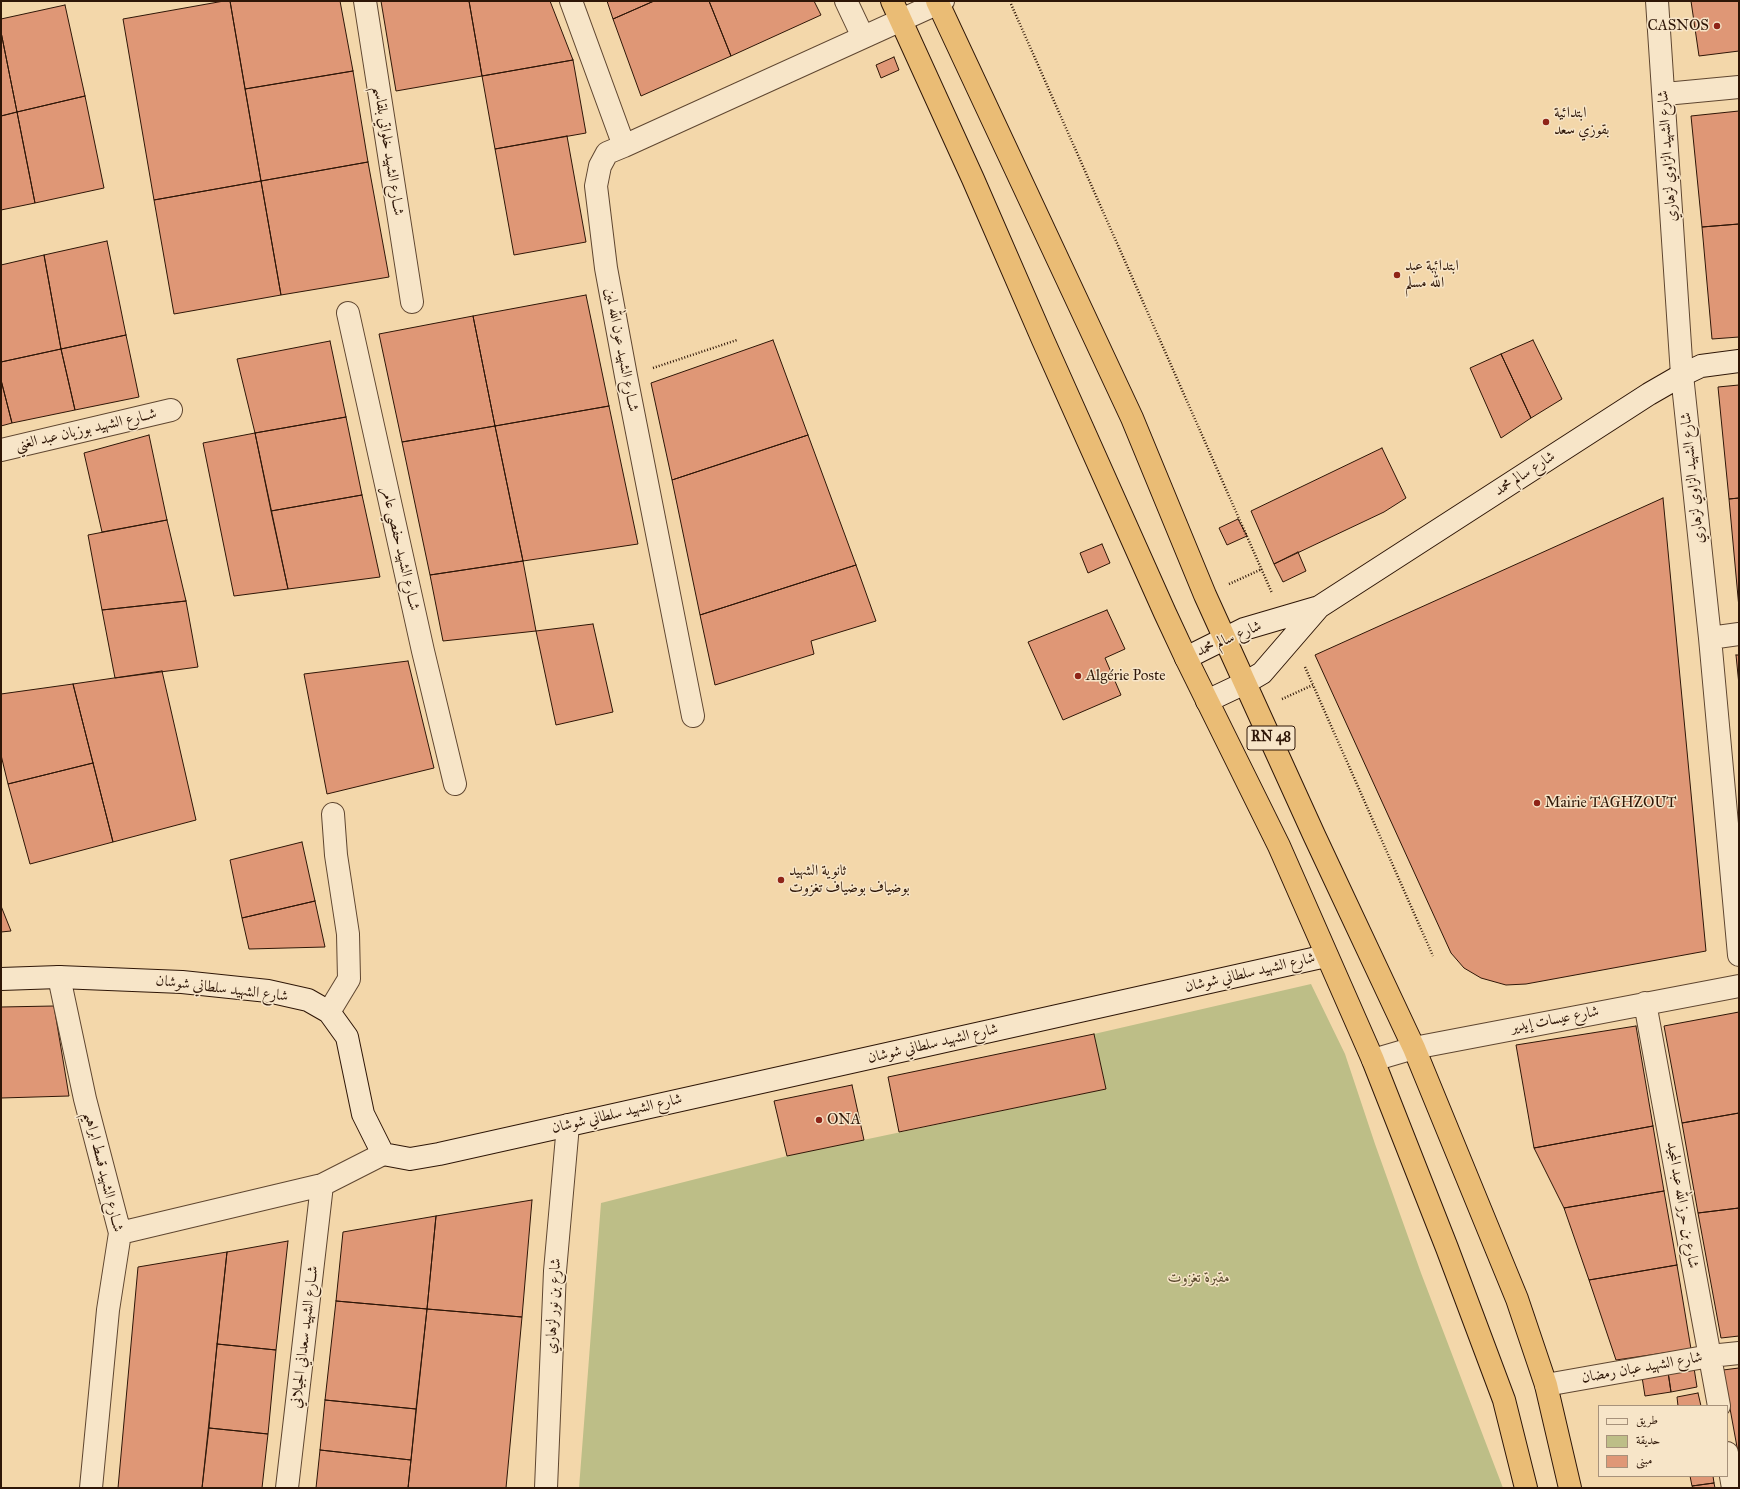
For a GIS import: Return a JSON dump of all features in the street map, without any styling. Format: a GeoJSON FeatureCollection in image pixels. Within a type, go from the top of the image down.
{"type":"FeatureCollection","features":[{"type":"Feature","properties":{"kind":"highway","name":"RN 48"},"geometry":{"type":"LineString","coordinates":[[939,2],[1132,418],[1205,594],[1414,1048],[1476,1194],[1518,1299],[1546,1385],[1570,1488]]}},
{"type":"Feature","properties":{"kind":"highway","name":"RN 48"},"geometry":{"type":"LineString","coordinates":[[896,10],[973,179],[1043,340],[1186,658],[1279,846],[1326,956],[1373,1060],[1447,1248],[1504,1400],[1526,1488]]}},
{"type":"Feature","properties":{"kind":"street","name":"شــارع الشهيد خلواتي بلقاسم"},"geometry":{"type":"LineString","coordinates":[[365,1],[412,302]]}},
{"type":"Feature","properties":{"kind":"street"},"geometry":{"type":"LineString","coordinates":[[571,1],[624,146]]}},
{"type":"Feature","properties":{"kind":"street"},"geometry":{"type":"LineString","coordinates":[[846,1],[863,37]]}},
{"type":"Feature","properties":{"kind":"street","name":"شارع الشهيد الزاوي لزهاري"},"geometry":{"type":"LineString","coordinates":[[1657,1],[1665,94],[1682,374],[1710,638],[1739,955]]}},
{"type":"Feature","properties":{"kind":"street","name":"شــارع الشهيد عون الله لمين"},"geometry":{"type":"LineString","coordinates":[[693,716],[606,268],[596,186],[600,166],[607,153],[863,37],[896,10],[939,2]]}},
{"type":"Feature","properties":{"kind":"street"},"geometry":{"type":"LineString","coordinates":[[1665,94],[1739,87]]}},
{"type":"Feature","properties":{"kind":"street","name":"شــارع الشهيد حفصي عامر"},"geometry":{"type":"LineString","coordinates":[[348,313],[421,644],[455,784]]}},
{"type":"Feature","properties":{"kind":"street","name":"شارع سالم محمد"},"geometry":{"type":"LineString","coordinates":[[1186,658],[1244,629],[1319,607],[1682,374],[1701,366],[1739,361]]}},
{"type":"Feature","properties":{"kind":"street","name":"شــارع الشهيد بوزيان عبد الغني"},"geometry":{"type":"LineString","coordinates":[[1,450],[171,410]]}},
{"type":"Feature","properties":{"kind":"street","name":"شارع سالم محمد"},"geometry":{"type":"LineString","coordinates":[[1207,701],[1262,673],[1319,607]]}},
{"type":"Feature","properties":{"kind":"street"},"geometry":{"type":"LineString","coordinates":[[1710,638],[1739,634]]}},
{"type":"Feature","properties":{"kind":"street"},"geometry":{"type":"LineString","coordinates":[[329,1012],[349,979],[348,934],[336,855],[333,814]]}},
{"type":"Feature","properties":{"kind":"street","name":"شارع الشهيد سلطاني شوشان"},"geometry":{"type":"LineString","coordinates":[[1,979],[59,977],[182,982],[268,991],[308,1000],[329,1012],[347,1036],[363,1114],[383,1154],[410,1159],[439,1154],[1326,956]]}},
{"type":"Feature","properties":{"kind":"street","name":"شــارع الشهيد قسط ابراهيم"},"geometry":{"type":"LineString","coordinates":[[59,977],[85,1099],[120,1233],[108,1310],[91,1488]]}},
{"type":"Feature","properties":{"kind":"street","name":"شارع عيسات إيدير"},"geometry":{"type":"LineString","coordinates":[[1373,1060],[1414,1048],[1739,986]]}},
{"type":"Feature","properties":{"kind":"street","name":"شارع بن حرز الله عبد المجيد"},"geometry":{"type":"LineString","coordinates":[[1645,1003],[1719,1405]]}},
{"type":"Feature","properties":{"kind":"street","name":"شارع بن نور لزهاري"},"geometry":{"type":"LineString","coordinates":[[546,1488],[555,1271],[568,1125]]}},
{"type":"Feature","properties":{"kind":"street"},"geometry":{"type":"LineString","coordinates":[[120,1233],[322,1185],[383,1154]]}},
{"type":"Feature","properties":{"kind":"street","name":"شــارع الشهيد سعداني الجيلاني"},"geometry":{"type":"LineString","coordinates":[[288,1488],[322,1185]]}},
{"type":"Feature","properties":{"kind":"street","name":"شارع الشهيد عبان رمضان"},"geometry":{"type":"LineString","coordinates":[[1546,1385],[1710,1356],[1739,1353]]}},
{"type":"Feature","properties":{"kind":"street"},"geometry":{"type":"LineString","coordinates":[[1728,1459],[1733,1488]]}},
{"type":"Feature","properties":{"kind":"path"},"geometry":{"type":"LineString","coordinates":[[1011,4],[1283,618]]}},
{"type":"Feature","properties":{"kind":"path"},"geometry":{"type":"LineString","coordinates":[[626,376],[737,340]]}},
{"type":"Feature","properties":{"kind":"path"},"geometry":{"type":"LineString","coordinates":[[1205,594],[1262,569]]}},
{"type":"Feature","properties":{"kind":"path"},"geometry":{"type":"LineString","coordinates":[[1292,638],[1433,956]]}},
{"type":"Feature","properties":{"kind":"path"},"geometry":{"type":"LineString","coordinates":[[1258,710],[1313,684]]}},
{"type":"Feature","properties":{"kind":"green space","name":"مقبرة تغزوت"},"geometry":{"type":"Polygon","coordinates":[[[1311,984],[1345,1054],[1421,1273],[1503,1488],[579,1488],[601,1203],[787,1156],[1106,1089],[1094,1034],[1311,984]]]}},
{"type":"Feature","properties":{"kind":"building"},"geometry":{"type":"Polygon","coordinates":[[[230,1],[261,181],[154,200],[123,19],[230,1]]]}},
{"type":"Feature","properties":{"kind":"building"},"geometry":{"type":"Polygon","coordinates":[[[230,1],[340,1],[353,71],[245,89],[230,1]]]}},
{"type":"Feature","properties":{"kind":"building"},"geometry":{"type":"Polygon","coordinates":[[[381,1],[469,1],[482,76],[396,91],[381,1]]]}},
{"type":"Feature","properties":{"kind":"building"},"geometry":{"type":"Polygon","coordinates":[[[469,1],[550,1],[573,60],[482,76],[469,1]]]}},
{"type":"Feature","properties":{"kind":"building"},"geometry":{"type":"Polygon","coordinates":[[[607,1],[654,1],[613,19],[607,1]]]}},
{"type":"Feature","properties":{"kind":"building"},"geometry":{"type":"Polygon","coordinates":[[[654,1],[709,1],[731,56],[641,96],[613,19],[654,1]]]}},
{"type":"Feature","properties":{"kind":"building"},"geometry":{"type":"Polygon","coordinates":[[[709,1],[814,1],[821,15],[731,56],[709,1]]]}},
{"type":"Feature","properties":{"kind":"building","name":"CASNOS"},"geometry":{"type":"Polygon","coordinates":[[[1691,1],[1739,1],[1739,51],[1699,56],[1691,1]]]}},
{"type":"Feature","properties":{"kind":"building"},"geometry":{"type":"Polygon","coordinates":[[[65,5],[85,96],[17,112],[1,32],[1,19],[65,5]]]}},
{"type":"Feature","properties":{"kind":"building"},"geometry":{"type":"Polygon","coordinates":[[[1,32],[17,112],[1,116],[1,32]]]}},
{"type":"Feature","properties":{"kind":"building"},"geometry":{"type":"Polygon","coordinates":[[[894,57],[899,70],[881,78],[876,65],[894,57]]]}},
{"type":"Feature","properties":{"kind":"building"},"geometry":{"type":"Polygon","coordinates":[[[573,60],[586,133],[495,149],[482,76],[573,60]]]}},
{"type":"Feature","properties":{"kind":"building"},"geometry":{"type":"Polygon","coordinates":[[[353,71],[368,162],[261,181],[245,89],[353,71]]]}},
{"type":"Feature","properties":{"kind":"building"},"geometry":{"type":"Polygon","coordinates":[[[85,96],[104,188],[35,203],[17,112],[85,96]]]}},
{"type":"Feature","properties":{"kind":"building"},"geometry":{"type":"Polygon","coordinates":[[[1739,111],[1739,224],[1702,227],[1691,116],[1739,111]]]}},
{"type":"Feature","properties":{"kind":"building"},"geometry":{"type":"Polygon","coordinates":[[[17,112],[35,203],[1,210],[1,116],[17,112]]]}},
{"type":"Feature","properties":{"kind":"building"},"geometry":{"type":"Polygon","coordinates":[[[567,136],[586,242],[514,255],[495,149],[567,136]]]}},
{"type":"Feature","properties":{"kind":"building"},"geometry":{"type":"Polygon","coordinates":[[[368,162],[389,277],[281,295],[261,181],[368,162]]]}},
{"type":"Feature","properties":{"kind":"building"},"geometry":{"type":"Polygon","coordinates":[[[261,181],[281,295],[174,314],[154,200],[261,181]]]}},
{"type":"Feature","properties":{"kind":"building"},"geometry":{"type":"Polygon","coordinates":[[[1739,224],[1739,337],[1712,339],[1702,227],[1739,224]]]}},
{"type":"Feature","properties":{"kind":"building"},"geometry":{"type":"Polygon","coordinates":[[[107,241],[126,335],[61,349],[44,255],[107,241]]]}},
{"type":"Feature","properties":{"kind":"building"},"geometry":{"type":"Polygon","coordinates":[[[44,255],[61,349],[1,362],[1,265],[44,255]]]}},
{"type":"Feature","properties":{"kind":"building"},"geometry":{"type":"Polygon","coordinates":[[[586,295],[609,406],[495,426],[473,316],[586,295]]]}},
{"type":"Feature","properties":{"kind":"building"},"geometry":{"type":"Polygon","coordinates":[[[473,316],[495,426],[402,442],[379,334],[473,316]]]}},
{"type":"Feature","properties":{"kind":"building"},"geometry":{"type":"Polygon","coordinates":[[[126,335],[139,397],[75,410],[61,349],[126,335]]]}},
{"type":"Feature","properties":{"kind":"building"},"geometry":{"type":"Polygon","coordinates":[[[773,340],[808,435],[672,480],[651,383],[773,340]]]}},
{"type":"Feature","properties":{"kind":"building"},"geometry":{"type":"Polygon","coordinates":[[[1533,340],[1562,399],[1531,418],[1501,354],[1533,340]]]}},
{"type":"Feature","properties":{"kind":"building"},"geometry":{"type":"Polygon","coordinates":[[[330,341],[346,417],[255,433],[237,359],[330,341]]]}},
{"type":"Feature","properties":{"kind":"building"},"geometry":{"type":"Polygon","coordinates":[[[61,349],[75,410],[12,423],[1,380],[1,362],[61,349]]]}},
{"type":"Feature","properties":{"kind":"building"},"geometry":{"type":"Polygon","coordinates":[[[1501,354],[1531,418],[1501,438],[1470,368],[1501,354]]]}},
{"type":"Feature","properties":{"kind":"building"},"geometry":{"type":"Polygon","coordinates":[[[1,380],[12,423],[1,426],[1,380]]]}},
{"type":"Feature","properties":{"kind":"building"},"geometry":{"type":"Polygon","coordinates":[[[1739,385],[1739,498],[1729,499],[1718,387],[1739,385]]]}},
{"type":"Feature","properties":{"kind":"building"},"geometry":{"type":"Polygon","coordinates":[[[609,406],[638,544],[523,561],[495,426],[609,406]]]}},
{"type":"Feature","properties":{"kind":"building"},"geometry":{"type":"Polygon","coordinates":[[[346,417],[362,495],[271,511],[255,433],[346,417]]]}},
{"type":"Feature","properties":{"kind":"building"},"geometry":{"type":"Polygon","coordinates":[[[495,426],[523,561],[430,575],[402,442],[495,426]]]}},
{"type":"Feature","properties":{"kind":"building"},"geometry":{"type":"Polygon","coordinates":[[[255,433],[288,589],[234,596],[203,443],[255,433]]]}},
{"type":"Feature","properties":{"kind":"building"},"geometry":{"type":"Polygon","coordinates":[[[149,435],[167,520],[102,532],[84,453],[149,435]]]}},
{"type":"Feature","properties":{"kind":"building"},"geometry":{"type":"Polygon","coordinates":[[[808,435],[856,565],[700,615],[672,480],[808,435]]]}},
{"type":"Feature","properties":{"kind":"building"},"geometry":{"type":"Polygon","coordinates":[[[1382,448],[1406,498],[1384,512],[1274,564],[1251,511],[1382,448]]]}},
{"type":"Feature","properties":{"kind":"building"},"geometry":{"type":"Polygon","coordinates":[[[362,495],[380,577],[288,589],[271,511],[362,495]]]}},
{"type":"Feature","properties":{"kind":"building","name":"Mairie TAGHZOUT"},"geometry":{"type":"Polygon","coordinates":[[[1663,498],[1706,951],[1526,984],[1506,985],[1481,978],[1464,968],[1451,953],[1315,655],[1663,498]]]}},
{"type":"Feature","properties":{"kind":"building"},"geometry":{"type":"Polygon","coordinates":[[[1739,498],[1739,608],[1729,499],[1739,498]]]}},
{"type":"Feature","properties":{"kind":"building"},"geometry":{"type":"Polygon","coordinates":[[[1238,519],[1247,536],[1227,545],[1219,528],[1238,519]]]}},
{"type":"Feature","properties":{"kind":"building"},"geometry":{"type":"Polygon","coordinates":[[[167,520],[186,601],[102,610],[88,535],[167,520]]]}},
{"type":"Feature","properties":{"kind":"building"},"geometry":{"type":"Polygon","coordinates":[[[1102,544],[1110,563],[1088,573],[1080,553],[1102,544]]]}},
{"type":"Feature","properties":{"kind":"building"},"geometry":{"type":"Polygon","coordinates":[[[1298,552],[1306,571],[1283,582],[1274,564],[1298,552]]]}},
{"type":"Feature","properties":{"kind":"building"},"geometry":{"type":"Polygon","coordinates":[[[523,561],[536,631],[443,641],[430,575],[523,561]]]}},
{"type":"Feature","properties":{"kind":"building"},"geometry":{"type":"Polygon","coordinates":[[[856,565],[876,621],[811,641],[814,654],[715,685],[700,615],[856,565]]]}},
{"type":"Feature","properties":{"kind":"building"},"geometry":{"type":"Polygon","coordinates":[[[186,601],[198,667],[115,678],[102,610],[186,601]]]}},
{"type":"Feature","properties":{"kind":"building","name":"Algérie Poste"},"geometry":{"type":"Polygon","coordinates":[[[1107,610],[1125,649],[1105,658],[1121,695],[1063,720],[1028,642],[1107,610]]]}},
{"type":"Feature","properties":{"kind":"building"},"geometry":{"type":"Polygon","coordinates":[[[593,624],[613,712],[556,725],[536,631],[593,624]]]}},
{"type":"Feature","properties":{"kind":"building"},"geometry":{"type":"Polygon","coordinates":[[[1736,655],[1739,655],[1739,685],[1736,655]]]}},
{"type":"Feature","properties":{"kind":"building"},"geometry":{"type":"Polygon","coordinates":[[[408,661],[434,768],[327,794],[304,674],[408,661]]]}},
{"type":"Feature","properties":{"kind":"building"},"geometry":{"type":"Polygon","coordinates":[[[162,671],[196,820],[113,842],[73,684],[162,671]]]}},
{"type":"Feature","properties":{"kind":"building"},"geometry":{"type":"Polygon","coordinates":[[[73,684],[93,763],[8,784],[1,755],[1,694],[73,684]]]}},
{"type":"Feature","properties":{"kind":"building"},"geometry":{"type":"Polygon","coordinates":[[[93,763],[113,842],[30,864],[8,784],[93,763]]]}},
{"type":"Feature","properties":{"kind":"building"},"geometry":{"type":"Polygon","coordinates":[[[302,842],[315,901],[242,918],[230,860],[302,842]]]}},
{"type":"Feature","properties":{"kind":"building"},"geometry":{"type":"Polygon","coordinates":[[[315,901],[325,947],[249,949],[242,918],[315,901]]]}},
{"type":"Feature","properties":{"kind":"building"},"geometry":{"type":"Polygon","coordinates":[[[1,906],[11,931],[1,932],[1,906]]]}},
{"type":"Feature","properties":{"kind":"building"},"geometry":{"type":"Polygon","coordinates":[[[54,1006],[69,1096],[1,1098],[1,1007],[54,1006]]]}},
{"type":"Feature","properties":{"kind":"building"},"geometry":{"type":"Polygon","coordinates":[[[1739,1012],[1739,1113],[1682,1123],[1664,1026],[1739,1012]]]}},
{"type":"Feature","properties":{"kind":"building"},"geometry":{"type":"Polygon","coordinates":[[[1636,1026],[1653,1126],[1534,1148],[1516,1045],[1636,1026]]]}},
{"type":"Feature","properties":{"kind":"building"},"geometry":{"type":"Polygon","coordinates":[[[1094,1034],[1106,1089],[899,1132],[888,1077],[1094,1034]]]}},
{"type":"Feature","properties":{"kind":"building","name":"ONA"},"geometry":{"type":"Polygon","coordinates":[[[852,1085],[864,1140],[787,1156],[774,1101],[852,1085]]]}},
{"type":"Feature","properties":{"kind":"building"},"geometry":{"type":"Polygon","coordinates":[[[1739,1113],[1739,1208],[1698,1213],[1682,1123],[1739,1113]]]}},
{"type":"Feature","properties":{"kind":"building"},"geometry":{"type":"Polygon","coordinates":[[[1653,1126],[1664,1191],[1564,1208],[1534,1148],[1653,1126]]]}},
{"type":"Feature","properties":{"kind":"building"},"geometry":{"type":"Polygon","coordinates":[[[1664,1191],[1677,1265],[1589,1280],[1564,1208],[1664,1191]]]}},
{"type":"Feature","properties":{"kind":"building"},"geometry":{"type":"Polygon","coordinates":[[[532,1200],[522,1317],[427,1309],[436,1216],[532,1200]]]}},
{"type":"Feature","properties":{"kind":"building"},"geometry":{"type":"Polygon","coordinates":[[[1739,1208],[1739,1336],[1721,1338],[1698,1213],[1739,1208]]]}},
{"type":"Feature","properties":{"kind":"building"},"geometry":{"type":"Polygon","coordinates":[[[436,1216],[427,1309],[336,1301],[343,1232],[436,1216]]]}},
{"type":"Feature","properties":{"kind":"building"},"geometry":{"type":"Polygon","coordinates":[[[288,1241],[276,1350],[217,1344],[227,1252],[288,1241]]]}},
{"type":"Feature","properties":{"kind":"building"},"geometry":{"type":"Polygon","coordinates":[[[227,1252],[202,1488],[118,1488],[138,1267],[227,1252]]]}},
{"type":"Feature","properties":{"kind":"building"},"geometry":{"type":"Polygon","coordinates":[[[1677,1265],[1691,1349],[1616,1360],[1589,1280],[1677,1265]]]}},
{"type":"Feature","properties":{"kind":"building"},"geometry":{"type":"Polygon","coordinates":[[[336,1301],[427,1309],[416,1409],[325,1400],[336,1301]]]}},
{"type":"Feature","properties":{"kind":"building"},"geometry":{"type":"Polygon","coordinates":[[[427,1309],[522,1317],[506,1488],[408,1488],[427,1309]]]}},
{"type":"Feature","properties":{"kind":"building"},"geometry":{"type":"Polygon","coordinates":[[[217,1344],[276,1350],[268,1434],[209,1428],[217,1344]]]}},
{"type":"Feature","properties":{"kind":"building"},"geometry":{"type":"Polygon","coordinates":[[[1694,1368],[1697,1387],[1671,1392],[1668,1372],[1694,1368]]]}},
{"type":"Feature","properties":{"kind":"building"},"geometry":{"type":"Polygon","coordinates":[[[1739,1368],[1739,1458],[1723,1370],[1739,1368]]]}},
{"type":"Feature","properties":{"kind":"building"},"geometry":{"type":"Polygon","coordinates":[[[1668,1372],[1671,1392],[1645,1396],[1642,1377],[1668,1372]]]}},
{"type":"Feature","properties":{"kind":"building"},"geometry":{"type":"Polygon","coordinates":[[[1698,1393],[1701,1405],[1678,1405],[1677,1397],[1698,1393]]]}},
{"type":"Feature","properties":{"kind":"building"},"geometry":{"type":"Polygon","coordinates":[[[325,1400],[416,1409],[411,1460],[320,1450],[325,1400]]]}},
{"type":"Feature","properties":{"kind":"building"},"geometry":{"type":"Polygon","coordinates":[[[209,1428],[268,1434],[262,1488],[202,1488],[209,1428]]]}},
{"type":"Feature","properties":{"kind":"building"},"geometry":{"type":"Polygon","coordinates":[[[320,1450],[411,1460],[408,1488],[316,1488],[320,1450]]]}},
{"type":"Feature","properties":{"kind":"building"},"geometry":{"type":"Polygon","coordinates":[[[1690,1477],[1713,1477],[1714,1483],[1692,1486],[1690,1477]]]}},
{"type":"Feature","properties":{"kind":"building"},"geometry":{"type":"Polygon","coordinates":[[[1714,1483],[1715,1488],[1693,1488],[1692,1486],[1714,1483]]]}},
{"type":"Feature","properties":{"kind":"place","name":"CASNOS"},"geometry":{"type":"Point","coordinates":[1717,26]}},
{"type":"Feature","properties":{"kind":"place","name":"ابتدائية بقوزي سعد"},"geometry":{"type":"Point","coordinates":[1546,122]}},
{"type":"Feature","properties":{"kind":"place","name":"ابتدائية عبد الله مسلم"},"geometry":{"type":"Point","coordinates":[1397,275]}},
{"type":"Feature","properties":{"kind":"place","name":"Algérie Poste"},"geometry":{"type":"Point","coordinates":[1078,676]}},
{"type":"Feature","properties":{"kind":"place","name":"Mairie TAGHZOUT"},"geometry":{"type":"Point","coordinates":[1537,803]}},
{"type":"Feature","properties":{"kind":"place","name":"ثانوية الشهيد بوضياف بوضياف تغزوت"},"geometry":{"type":"Point","coordinates":[781,880]}},
{"type":"Feature","properties":{"kind":"place","name":"ONA"},"geometry":{"type":"Point","coordinates":[819,1120]}}]}
